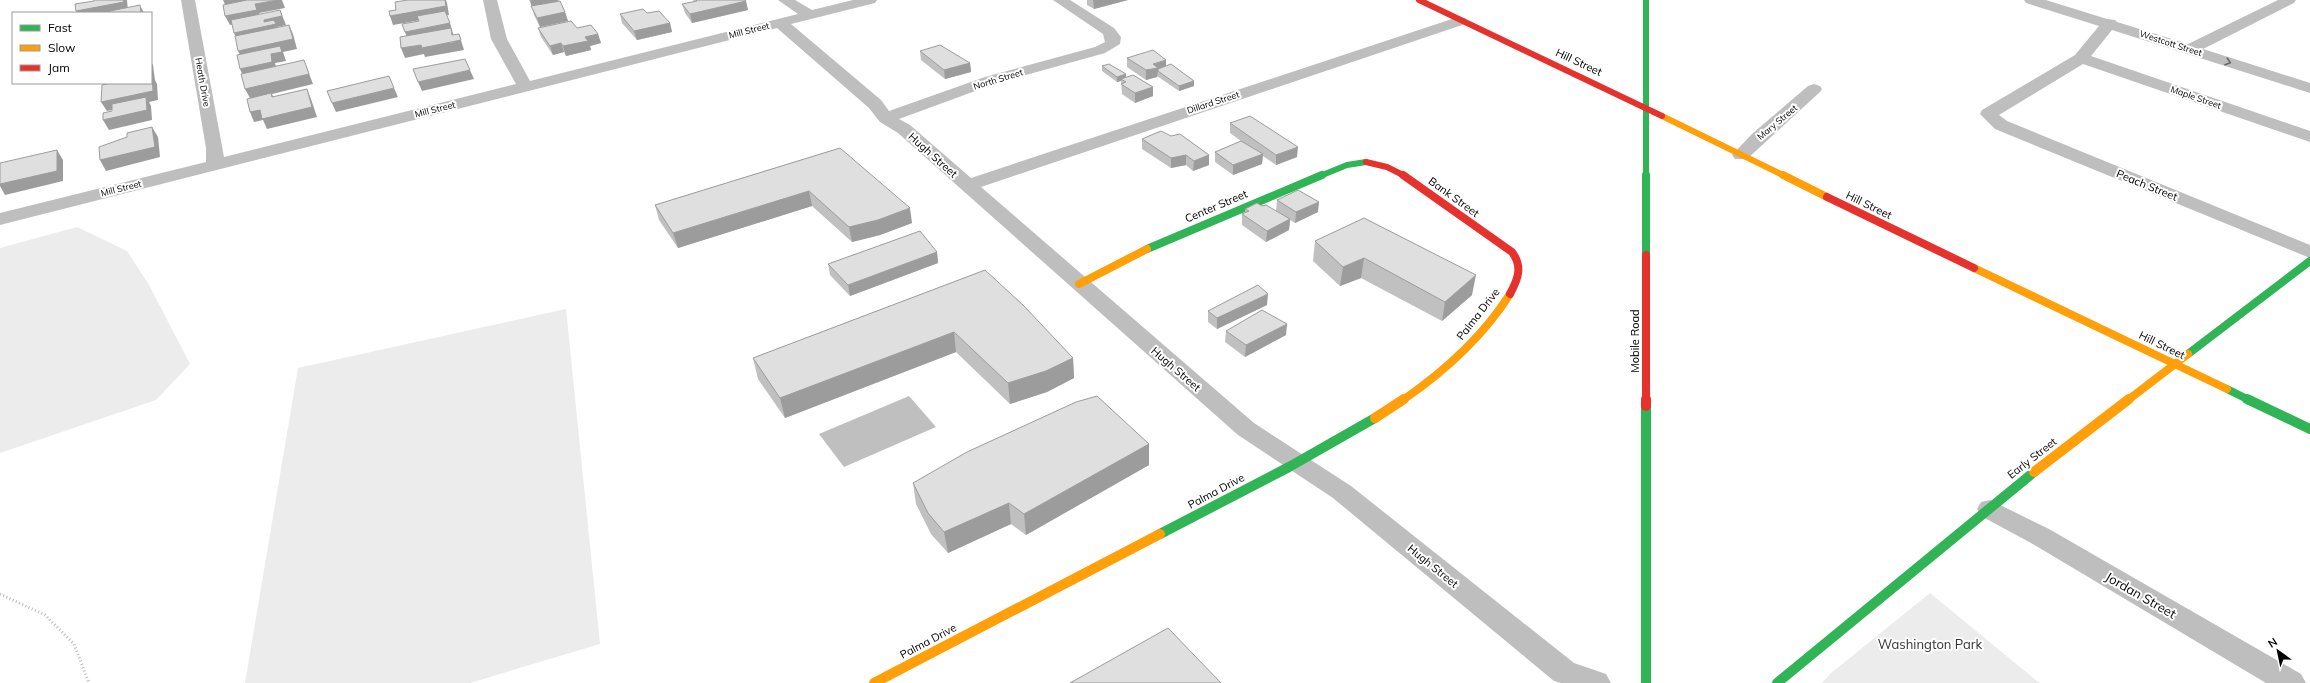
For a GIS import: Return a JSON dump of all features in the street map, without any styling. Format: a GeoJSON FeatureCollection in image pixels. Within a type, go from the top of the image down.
{"type":"FeatureCollection","features":[{"type":"Feature","properties":{"kind":"street","name":"Heath Drive"},"geometry":{"type":"LineString","coordinates":[[188,0],[215,148],[215,164]]}},
{"type":"Feature","properties":{"kind":"street"},"geometry":{"type":"LineString","coordinates":[[490,0],[499,39],[524,86]]}},
{"type":"Feature","properties":{"kind":"street"},"geometry":{"type":"LineString","coordinates":[[785,0],[810,15]]}},
{"type":"Feature","properties":{"kind":"street","name":"Mill Street"},"geometry":{"type":"LineString","coordinates":[[0,219],[870,0]]}},
{"type":"Feature","properties":{"kind":"street","name":"North Street"},"geometry":{"type":"LineString","coordinates":[[886,118],[991,80],[1100,50],[1112,44],[1113,37],[1109,31],[1060,0]]}},
{"type":"Feature","properties":{"kind":"street","name":"Hill Street"},"geometry":{"type":"LineString","coordinates":[[1420,0],[1460,21],[1582,77],[2310,429]]}},
{"type":"Feature","properties":{"kind":"street","name":"Mobile Road"},"geometry":{"type":"LineString","coordinates":[[1646,0],[1646,683]]}},
{"type":"Feature","properties":{"kind":"street","name":"Westcott Street"},"geometry":{"type":"LineString","coordinates":[[2031,0],[2191,49],[2310,88]]}},
{"type":"Feature","properties":{"kind":"street"},"geometry":{"type":"LineString","coordinates":[[2191,49],[2289,0]]}},
{"type":"Feature","properties":{"kind":"street","name":"Dillard Street"},"geometry":{"type":"LineString","coordinates":[[968,186],[1004,172],[1460,21]]}},
{"type":"Feature","properties":{"kind":"street","name":"Hugh Street"},"geometry":{"type":"LineString","coordinates":[[780,23],[875,104],[886,118],[904,129],[1231,417],[1342,492],[1564,672],[1596,683]]}},
{"type":"Feature","properties":{"kind":"street"},"geometry":{"type":"LineString","coordinates":[[2081,58],[2110,24]]}},
{"type":"Feature","properties":{"kind":"street","name":"Peach Street"},"geometry":{"type":"LineString","coordinates":[[2081,58],[1988,114],[2001,125],[2310,252]]}},
{"type":"Feature","properties":{"kind":"street","name":"Maple Street"},"geometry":{"type":"LineString","coordinates":[[2081,58],[2310,137]]}},
{"type":"Feature","properties":{"kind":"street","name":"Mary Street"},"geometry":{"type":"LineString","coordinates":[[1741,155],[1759,136],[1792,110],[1814,89]]}},
{"type":"Feature","properties":{"kind":"street","name":"Bank Street"},"geometry":{"type":"LineString","coordinates":[[1367,162],[1387,167],[1408,178],[1512,252],[1520,264]]}},
{"type":"Feature","properties":{"kind":"street","name":"Center Street"},"geometry":{"type":"LineString","coordinates":[[1079,284],[1112,265],[1227,214],[1347,165],[1367,162]]}},
{"type":"Feature","properties":{"kind":"street","name":"Early Street"},"geometry":{"type":"LineString","coordinates":[[1777,683],[1990,509],[2014,487],[2310,261]]}},
{"type":"Feature","properties":{"kind":"street","name":"Palma Drive"},"geometry":{"type":"LineString","coordinates":[[874,683],[1297,462],[1392,407],[1431,380],[1467,348],[1507,299],[1520,272],[1520,264]]}},
{"type":"Feature","properties":{"kind":"street","name":"Jordan Street"},"geometry":{"type":"LineString","coordinates":[[1990,509],[2047,540],[2291,683]]}},
{"type":"Feature","properties":{"kind":"path"},"geometry":{"type":"LineString","coordinates":[[0,594],[45,615],[74,644],[89,683]]}},
{"type":"Feature","properties":{"kind":"green space"},"geometry":{"type":"Polygon","coordinates":[[[77,227],[127,251],[149,285],[190,364],[156,400],[0,453],[0,248],[77,227]]]}},
{"type":"Feature","properties":{"kind":"green space"},"geometry":{"type":"Polygon","coordinates":[[[566,309],[600,644],[470,683],[245,683],[298,368],[566,309]]]}},
{"type":"Feature","properties":{"kind":"green space","name":"Washington Park"},"geometry":{"type":"Polygon","coordinates":[[[1930,593],[2040,683],[1822,683],[1830,674],[1930,593]]]}},
{"type":"Feature","properties":{"kind":"shaded area"},"geometry":{"type":"Polygon","coordinates":[[[909,396],[936,427],[844,467],[819,434],[909,396]]]}},
{"type":"Feature","properties":{"kind":"building"},"geometry":{"type":"Polygon","coordinates":[[[94,0],[123,0],[124,2],[76,11],[75,4],[94,0]]]}},
{"type":"Feature","properties":{"kind":"building"},"geometry":{"type":"Polygon","coordinates":[[[247,0],[278,0],[255,4],[257,10],[225,16],[223,5],[247,0]]]}},
{"type":"Feature","properties":{"kind":"building"},"geometry":{"type":"Polygon","coordinates":[[[408,0],[445,0],[446,6],[390,16],[389,11],[396,10],[395,2],[408,0]]]}},
{"type":"Feature","properties":{"kind":"building"},"geometry":{"type":"Polygon","coordinates":[[[696,0],[746,1],[690,14],[682,4],[697,1],[696,0]]]}},
{"type":"Feature","properties":{"kind":"building"},"geometry":{"type":"Polygon","coordinates":[[[560,1],[565,12],[537,18],[531,6],[560,1]]]}},
{"type":"Feature","properties":{"kind":"building"},"geometry":{"type":"Polygon","coordinates":[[[140,5],[141,12],[110,12],[140,5]]]}},
{"type":"Feature","properties":{"kind":"building"},"geometry":{"type":"Polygon","coordinates":[[[643,9],[647,13],[659,11],[670,23],[634,31],[620,14],[643,9]]]}},
{"type":"Feature","properties":{"kind":"building"},"geometry":{"type":"Polygon","coordinates":[[[280,10],[282,16],[264,20],[264,22],[274,20],[276,24],[234,33],[231,20],[280,10]]]}},
{"type":"Feature","properties":{"kind":"building"},"geometry":{"type":"Polygon","coordinates":[[[445,11],[450,23],[405,32],[402,24],[419,21],[417,16],[445,11]]]}},
{"type":"Feature","properties":{"kind":"building"},"geometry":{"type":"Polygon","coordinates":[[[571,21],[577,28],[591,25],[598,34],[585,37],[588,41],[563,46],[561,43],[550,46],[538,28],[571,21]]]}},
{"type":"Feature","properties":{"kind":"building"},"geometry":{"type":"Polygon","coordinates":[[[289,25],[293,39],[238,51],[235,36],[289,25]]]}},
{"type":"Feature","properties":{"kind":"building"},"geometry":{"type":"Polygon","coordinates":[[[451,28],[452,35],[459,34],[461,40],[422,48],[421,45],[401,48],[400,37],[451,28]]]}},
{"type":"Feature","properties":{"kind":"building"},"geometry":{"type":"Polygon","coordinates":[[[940,45],[970,63],[944,70],[920,51],[940,45]]]}},
{"type":"Feature","properties":{"kind":"building"},"geometry":{"type":"Polygon","coordinates":[[[280,46],[282,52],[271,54],[272,62],[240,69],[237,55],[280,46]]]}},
{"type":"Feature","properties":{"kind":"building"},"geometry":{"type":"Polygon","coordinates":[[[1153,50],[1166,60],[1153,64],[1158,68],[1146,70],[1127,58],[1153,50]]]}},
{"type":"Feature","properties":{"kind":"building"},"geometry":{"type":"Polygon","coordinates":[[[465,59],[470,70],[418,82],[413,69],[465,59]]]}},
{"type":"Feature","properties":{"kind":"building"},"geometry":{"type":"Polygon","coordinates":[[[304,60],[309,74],[245,89],[241,74],[304,60]]]}},
{"type":"Feature","properties":{"kind":"building"},"geometry":{"type":"Polygon","coordinates":[[[1109,64],[1126,74],[1117,77],[1102,66],[1109,64]]]}},
{"type":"Feature","properties":{"kind":"building"},"geometry":{"type":"Polygon","coordinates":[[[1171,64],[1194,81],[1179,86],[1158,71],[1158,69],[1171,64]]]}},
{"type":"Feature","properties":{"kind":"building"},"geometry":{"type":"Polygon","coordinates":[[[152,75],[153,91],[101,102],[102,85],[152,84],[152,75]]]}},
{"type":"Feature","properties":{"kind":"building"},"geometry":{"type":"Polygon","coordinates":[[[1133,75],[1153,87],[1135,93],[1121,84],[1126,82],[1121,79],[1133,75]]]}},
{"type":"Feature","properties":{"kind":"building"},"geometry":{"type":"Polygon","coordinates":[[[389,76],[394,88],[332,103],[327,91],[389,76]]]}},
{"type":"Feature","properties":{"kind":"building"},"geometry":{"type":"Polygon","coordinates":[[[307,89],[312,107],[262,119],[260,110],[250,112],[247,99],[271,93],[272,97],[307,89]]]}},
{"type":"Feature","properties":{"kind":"building"},"geometry":{"type":"Polygon","coordinates":[[[146,97],[147,110],[103,120],[103,113],[112,111],[112,104],[146,97]]]}},
{"type":"Feature","properties":{"kind":"building"},"geometry":{"type":"Polygon","coordinates":[[[1250,116],[1298,147],[1276,155],[1230,123],[1250,116]]]}},
{"type":"Feature","properties":{"kind":"building"},"geometry":{"type":"Polygon","coordinates":[[[152,127],[155,147],[100,160],[99,147],[127,137],[127,133],[152,127]]]}},
{"type":"Feature","properties":{"kind":"building"},"geometry":{"type":"Polygon","coordinates":[[[1161,131],[1171,136],[1180,134],[1209,155],[1194,161],[1186,155],[1171,158],[1142,139],[1161,131]]]}},
{"type":"Feature","properties":{"kind":"building"},"geometry":{"type":"Polygon","coordinates":[[[1241,141],[1263,154],[1233,165],[1215,152],[1241,141]]]}},
{"type":"Feature","properties":{"kind":"building"},"geometry":{"type":"Polygon","coordinates":[[[840,148],[910,208],[878,220],[849,227],[809,191],[673,233],[655,205],[840,148]]]}},
{"type":"Feature","properties":{"kind":"building"},"geometry":{"type":"Polygon","coordinates":[[[57,150],[57,171],[0,184],[0,163],[57,150]]]}},
{"type":"Feature","properties":{"kind":"building"},"geometry":{"type":"Polygon","coordinates":[[[1298,190],[1319,202],[1296,212],[1277,200],[1298,190]]]}},
{"type":"Feature","properties":{"kind":"building"},"geometry":{"type":"Polygon","coordinates":[[[1257,203],[1262,206],[1266,205],[1290,219],[1267,231],[1242,214],[1249,211],[1245,209],[1257,203]]]}},
{"type":"Feature","properties":{"kind":"building"},"geometry":{"type":"Polygon","coordinates":[[[1364,218],[1476,275],[1445,302],[1364,258],[1343,267],[1315,241],[1364,218]]]}},
{"type":"Feature","properties":{"kind":"building"},"geometry":{"type":"Polygon","coordinates":[[[920,231],[937,252],[848,285],[828,264],[920,231]]]}},
{"type":"Feature","properties":{"kind":"building"},"geometry":{"type":"Polygon","coordinates":[[[985,270],[1024,306],[1073,358],[1046,371],[1008,383],[954,332],[780,398],[753,358],[985,270]]]}},
{"type":"Feature","properties":{"kind":"building"},"geometry":{"type":"Polygon","coordinates":[[[1258,285],[1268,294],[1217,318],[1208,311],[1258,285]]]}},
{"type":"Feature","properties":{"kind":"building"},"geometry":{"type":"Polygon","coordinates":[[[1262,310],[1287,324],[1246,345],[1226,331],[1262,310]]]}},
{"type":"Feature","properties":{"kind":"building"},"geometry":{"type":"Polygon","coordinates":[[[1097,396],[1149,444],[1024,514],[1009,503],[944,532],[928,513],[913,483],[967,452],[1076,402],[1097,396]]]}},
{"type":"Feature","properties":{"kind":"building"},"geometry":{"type":"Polygon","coordinates":[[[1168,628],[1221,683],[1070,683],[1168,628]]]}},
{"type":"Feature","properties":{"kind":"traffic: fast"},"geometry":{"type":"LineString","coordinates":[[1646,0],[1646,255]]}},
{"type":"Feature","properties":{"kind":"traffic: fast"},"geometry":{"type":"LineString","coordinates":[[1147,249],[1347,165],[1366,162]]}},
{"type":"Feature","properties":{"kind":"traffic: fast"},"geometry":{"type":"LineString","coordinates":[[2188,354],[2310,261]]}},
{"type":"Feature","properties":{"kind":"traffic: fast"},"geometry":{"type":"LineString","coordinates":[[2227,389],[2310,429]]}},
{"type":"Feature","properties":{"kind":"traffic: fast"},"geometry":{"type":"LineString","coordinates":[[1646,406],[1646,683]]}},
{"type":"Feature","properties":{"kind":"traffic: fast"},"geometry":{"type":"LineString","coordinates":[[1160,534],[1289,467],[1375,418]]}},
{"type":"Feature","properties":{"kind":"traffic: fast"},"geometry":{"type":"LineString","coordinates":[[1777,683],[2034,472]]}},
{"type":"Feature","properties":{"kind":"traffic: slow"},"geometry":{"type":"LineString","coordinates":[[1662,116],[1827,197]]}},
{"type":"Feature","properties":{"kind":"traffic: slow"},"geometry":{"type":"LineString","coordinates":[[1079,284],[1147,249]]}},
{"type":"Feature","properties":{"kind":"traffic: slow"},"geometry":{"type":"LineString","coordinates":[[1974,268],[2227,389]]}},
{"type":"Feature","properties":{"kind":"traffic: slow"},"geometry":{"type":"LineString","coordinates":[[1375,418],[1413,393],[1450,364],[1484,331],[1510,294]]}},
{"type":"Feature","properties":{"kind":"traffic: slow"},"geometry":{"type":"LineString","coordinates":[[2034,472],[2188,354]]}},
{"type":"Feature","properties":{"kind":"traffic: slow"},"geometry":{"type":"LineString","coordinates":[[874,683],[1160,534]]}},
{"type":"Feature","properties":{"kind":"traffic: jam"},"geometry":{"type":"LineString","coordinates":[[1419,0],[1662,116]]}},
{"type":"Feature","properties":{"kind":"traffic: jam"},"geometry":{"type":"LineString","coordinates":[[1366,162],[1387,167],[1408,178],[1512,252],[1518,262],[1519,273],[1516,284],[1510,294]]}},
{"type":"Feature","properties":{"kind":"traffic: jam"},"geometry":{"type":"LineString","coordinates":[[1827,197],[1974,268]]}},
{"type":"Feature","properties":{"kind":"traffic: jam"},"geometry":{"type":"LineString","coordinates":[[1646,255],[1646,406]]}}]}
